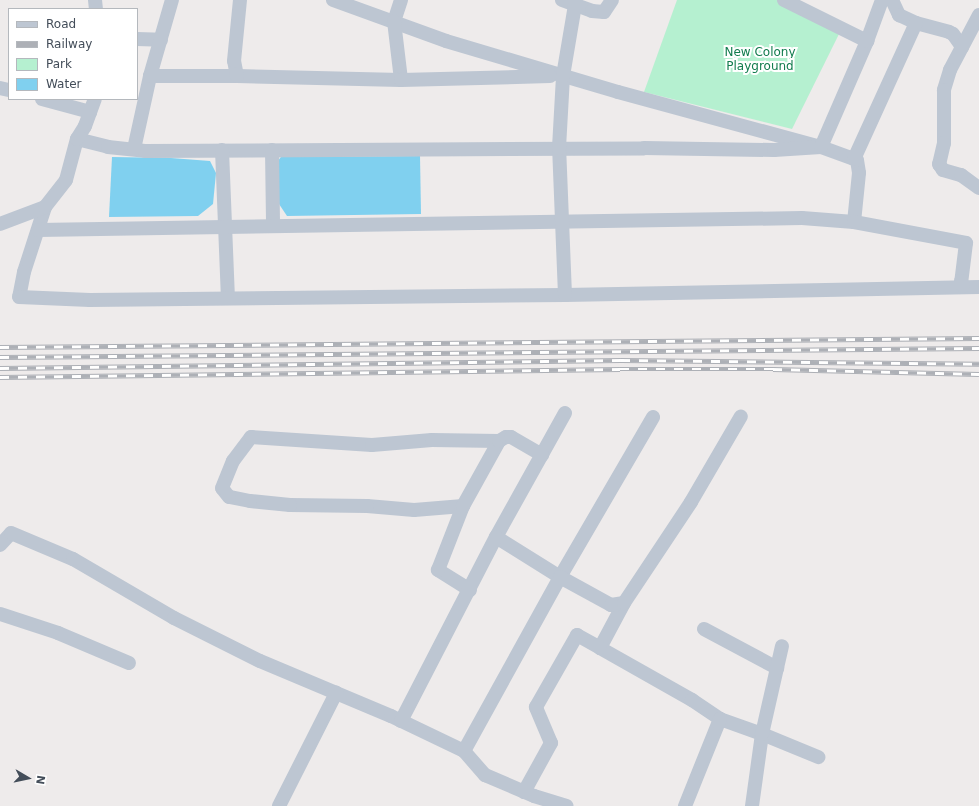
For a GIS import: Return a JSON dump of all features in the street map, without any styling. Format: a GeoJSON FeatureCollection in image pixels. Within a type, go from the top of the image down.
{"type":"FeatureCollection","features":[{"type":"Feature","properties":{"kind":"street"},"geometry":{"type":"LineString","coordinates":[[134,149],[150,76],[172,0]]}},
{"type":"Feature","properties":{"kind":"street"},"geometry":{"type":"LineString","coordinates":[[238,76],[234,62],[240,0]]}},
{"type":"Feature","properties":{"kind":"street"},"geometry":{"type":"LineString","coordinates":[[333,0],[446,41],[563,76],[821,148],[857,160],[859,166],[854,222]]}},
{"type":"Feature","properties":{"kind":"street"},"geometry":{"type":"LineString","coordinates":[[401,0],[395,22],[401,80]]}},
{"type":"Feature","properties":{"kind":"street"},"geometry":{"type":"LineString","coordinates":[[565,294],[559,148],[569,3],[592,11],[604,12],[612,0]]}},
{"type":"Feature","properties":{"kind":"street"},"geometry":{"type":"LineString","coordinates":[[784,0],[867,41]]}},
{"type":"Feature","properties":{"kind":"street"},"geometry":{"type":"LineString","coordinates":[[821,148],[867,41],[882,0]]}},
{"type":"Feature","properties":{"kind":"street"},"geometry":{"type":"LineString","coordinates":[[892,0],[899,15],[916,23],[953,34],[962,47]]}},
{"type":"Feature","properties":{"kind":"street"},"geometry":{"type":"LineString","coordinates":[[978,186],[961,175],[943,170],[939,164],[944,143],[944,90],[950,70],[979,15]]}},
{"type":"Feature","properties":{"kind":"street"},"geometry":{"type":"LineString","coordinates":[[854,159],[916,23]]}},
{"type":"Feature","properties":{"kind":"street"},"geometry":{"type":"LineString","coordinates":[[138,39],[161,40]]}},
{"type":"Feature","properties":{"kind":"street"},"geometry":{"type":"LineString","coordinates":[[150,76],[238,76],[401,80],[563,76]]}},
{"type":"Feature","properties":{"kind":"street"},"geometry":{"type":"LineString","coordinates":[[50,100],[93,105],[85,126],[77,139],[66,180],[45,207],[24,272],[19,296],[90,300],[565,294],[963,286],[979,287]]}},
{"type":"Feature","properties":{"kind":"street"},"geometry":{"type":"LineString","coordinates":[[77,139],[108,147],[134,149],[272,150],[559,148],[774,150],[821,148]]}},
{"type":"Feature","properties":{"kind":"street"},"geometry":{"type":"LineString","coordinates":[[222,150],[228,298]]}},
{"type":"Feature","properties":{"kind":"street"},"geometry":{"type":"LineString","coordinates":[[272,150],[273,225]]}},
{"type":"Feature","properties":{"kind":"street"},"geometry":{"type":"LineString","coordinates":[[0,224],[45,207]]}},
{"type":"Feature","properties":{"kind":"street"},"geometry":{"type":"LineString","coordinates":[[38,230],[563,220],[802,218],[854,222],[973,243],[961,282],[963,286]]}},
{"type":"Feature","properties":{"kind":"street"},"geometry":{"type":"LineString","coordinates":[[401,721],[470,590],[496,537],[565,413]]}},
{"type":"Feature","properties":{"kind":"street"},"geometry":{"type":"LineString","coordinates":[[600,648],[624,603],[690,502],[741,416]]}},
{"type":"Feature","properties":{"kind":"street"},"geometry":{"type":"LineString","coordinates":[[464,751],[560,577],[653,417]]}},
{"type":"Feature","properties":{"kind":"street"},"geometry":{"type":"LineString","coordinates":[[463,506],[414,510],[367,506],[290,505],[250,501],[229,497],[222,488],[233,462],[251,437],[372,445],[432,440],[499,441],[506,437],[511,437],[542,455]]}},
{"type":"Feature","properties":{"kind":"street"},"geometry":{"type":"LineString","coordinates":[[470,590],[438,570],[463,506],[499,441]]}},
{"type":"Feature","properties":{"kind":"street"},"geometry":{"type":"LineString","coordinates":[[0,545],[6,530],[73,558],[174,618],[260,662],[401,721],[464,751],[485,775],[524,792],[566,806]]}},
{"type":"Feature","properties":{"kind":"street"},"geometry":{"type":"LineString","coordinates":[[496,537],[560,577],[611,605],[624,603]]}},
{"type":"Feature","properties":{"kind":"street"},"geometry":{"type":"LineString","coordinates":[[0,614],[58,633],[129,663]]}},
{"type":"Feature","properties":{"kind":"street"},"geometry":{"type":"LineString","coordinates":[[704,629],[777,668]]}},
{"type":"Feature","properties":{"kind":"street"},"geometry":{"type":"LineString","coordinates":[[524,792],[551,743],[536,706],[577,634],[692,700],[720,719],[818,757]]}},
{"type":"Feature","properties":{"kind":"street"},"geometry":{"type":"LineString","coordinates":[[752,806],[762,734],[782,646]]}},
{"type":"Feature","properties":{"kind":"street"},"geometry":{"type":"LineString","coordinates":[[279,806],[336,693]]}},
{"type":"Feature","properties":{"kind":"street"},"geometry":{"type":"LineString","coordinates":[[685,806],[720,719]]}},
{"type":"Feature","properties":{"kind":"green space","name":"New Colony Playground"},"geometry":{"type":"Polygon","coordinates":[[[677,0],[777,0],[840,32],[792,129],[644,92],[677,0]]]}},
{"type":"Feature","properties":{"kind":"water"},"geometry":{"type":"Polygon","coordinates":[[[420,156],[421,214],[287,216],[279,204],[277,162],[281,157],[420,156]]]}},
{"type":"Feature","properties":{"kind":"water"},"geometry":{"type":"Polygon","coordinates":[[[112,157],[171,158],[210,161],[216,173],[213,204],[198,216],[109,217],[112,157]]]}},
{"type":"Feature","properties":{"kind":"railway"},"geometry":{"type":"LineString","coordinates":[[0,347],[979,338]]}},
{"type":"Feature","properties":{"kind":"railway"},"geometry":{"type":"LineString","coordinates":[[0,357],[979,348]]}},
{"type":"Feature","properties":{"kind":"railway"},"geometry":{"type":"LineString","coordinates":[[0,368],[621,360],[979,364]]}},
{"type":"Feature","properties":{"kind":"railway"},"geometry":{"type":"LineString","coordinates":[[0,377],[620,369],[773,369],[979,374]]}}]}
